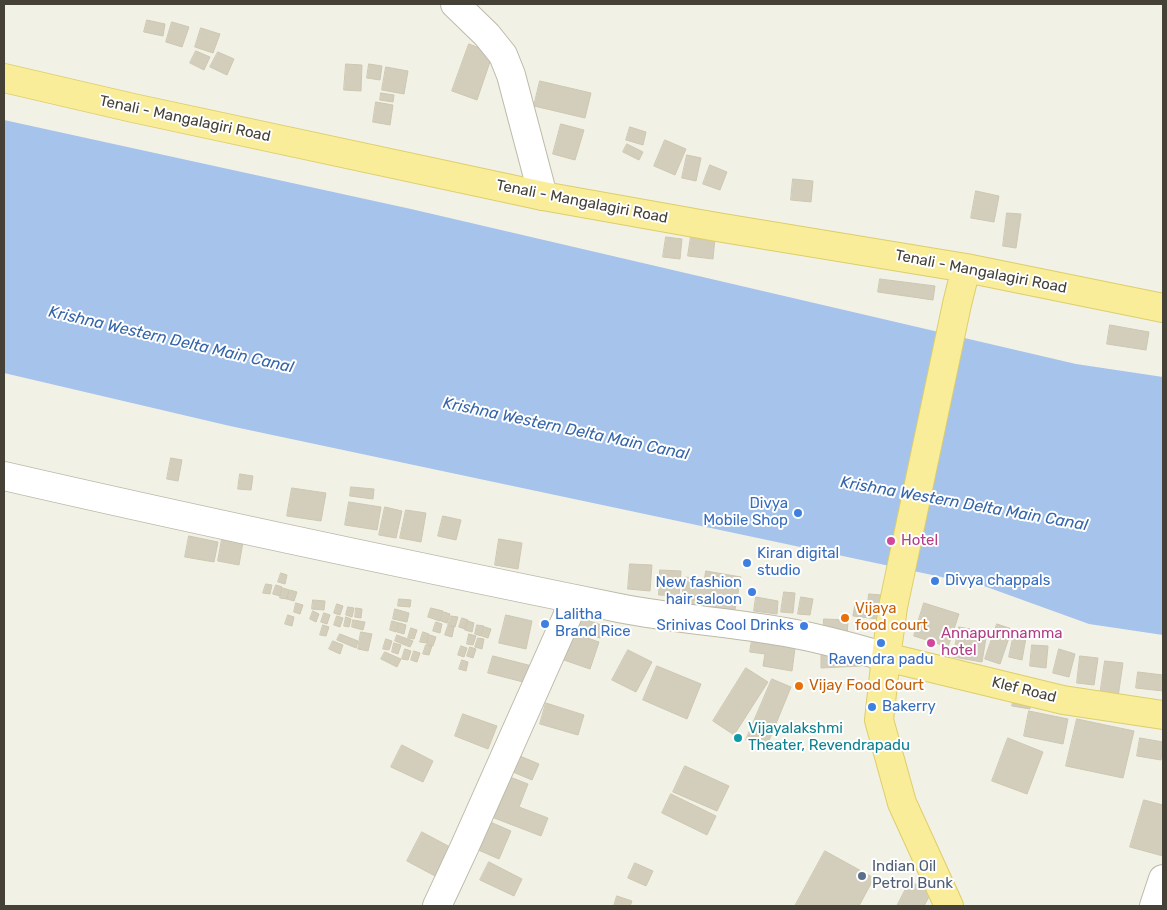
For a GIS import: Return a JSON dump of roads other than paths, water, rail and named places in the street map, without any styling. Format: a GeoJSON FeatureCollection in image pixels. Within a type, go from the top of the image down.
{"type":"FeatureCollection","features":[{"type":"Feature","properties":{"kind":"main road","name":"Tenali - Mangalagiri Road"},"geometry":{"type":"LineString","coordinates":[[4,78],[133,108],[543,196],[966,268],[1163,308]]}},
{"type":"Feature","properties":{"kind":"main road"},"geometry":{"type":"LineString","coordinates":[[949,906],[902,803],[879,720],[893,607],[966,268]]}},
{"type":"Feature","properties":{"kind":"main road","name":"Klef Road"},"geometry":{"type":"LineString","coordinates":[[886,657],[1064,700],[1163,715]]}},
{"type":"Feature","properties":{"kind":"street"},"geometry":{"type":"LineString","coordinates":[[455,4],[487,35],[503,55],[511,76],[543,196]]}},
{"type":"Feature","properties":{"kind":"street"},"geometry":{"type":"LineString","coordinates":[[4,476],[392,562],[623,609],[784,632],[837,643],[886,657]]}},
{"type":"Feature","properties":{"kind":"street"},"geometry":{"type":"LineString","coordinates":[[437,906],[576,599]]}},
{"type":"Feature","properties":{"kind":"street"},"geometry":{"type":"LineString","coordinates":[[1154,906],[1163,879]]}},
{"type":"Feature","properties":{"kind":"water","name":"Krishna Western Delta Main Canal"},"geometry":{"type":"Polygon","coordinates":[[[4,120],[411,209],[1076,364],[1163,377],[1163,635],[1089,624],[984,586],[230,426],[4,373],[4,120]]]}},
{"type":"Feature","properties":{"kind":"place","name":"Divya Mobile Shop"},"geometry":{"type":"Point","coordinates":[798,513]}},
{"type":"Feature","properties":{"kind":"place","name":"Hotel"},"geometry":{"type":"Point","coordinates":[891,541]}},
{"type":"Feature","properties":{"kind":"place","name":"Kiran digital studio"},"geometry":{"type":"Point","coordinates":[747,563]}},
{"type":"Feature","properties":{"kind":"place","name":"Divya chappals"},"geometry":{"type":"Point","coordinates":[935,581]}},
{"type":"Feature","properties":{"kind":"place","name":"New fashion hair saloon"},"geometry":{"type":"Point","coordinates":[752,592]}},
{"type":"Feature","properties":{"kind":"place","name":"Vijaya food court"},"geometry":{"type":"Point","coordinates":[845,618]}},
{"type":"Feature","properties":{"kind":"place","name":"Lalitha Brand Rice"},"geometry":{"type":"Point","coordinates":[545,624]}},
{"type":"Feature","properties":{"kind":"place","name":"Srinivas Cool Drinks"},"geometry":{"type":"Point","coordinates":[804,626]}},
{"type":"Feature","properties":{"kind":"place","name":"Ravendra padu"},"geometry":{"type":"Point","coordinates":[881,643]}},
{"type":"Feature","properties":{"kind":"place","name":"Annapurnnamma hotel"},"geometry":{"type":"Point","coordinates":[931,643]}},
{"type":"Feature","properties":{"kind":"place","name":"Vijay Food Court"},"geometry":{"type":"Point","coordinates":[799,686]}},
{"type":"Feature","properties":{"kind":"place","name":"Bakerry"},"geometry":{"type":"Point","coordinates":[872,707]}},
{"type":"Feature","properties":{"kind":"place","name":"Vijayalakshmi Theater, Revendrapadu"},"geometry":{"type":"Point","coordinates":[738,738]}},
{"type":"Feature","properties":{"kind":"place","name":"Indian Oil Petrol Bunk"},"geometry":{"type":"Point","coordinates":[862,876]}}]}
